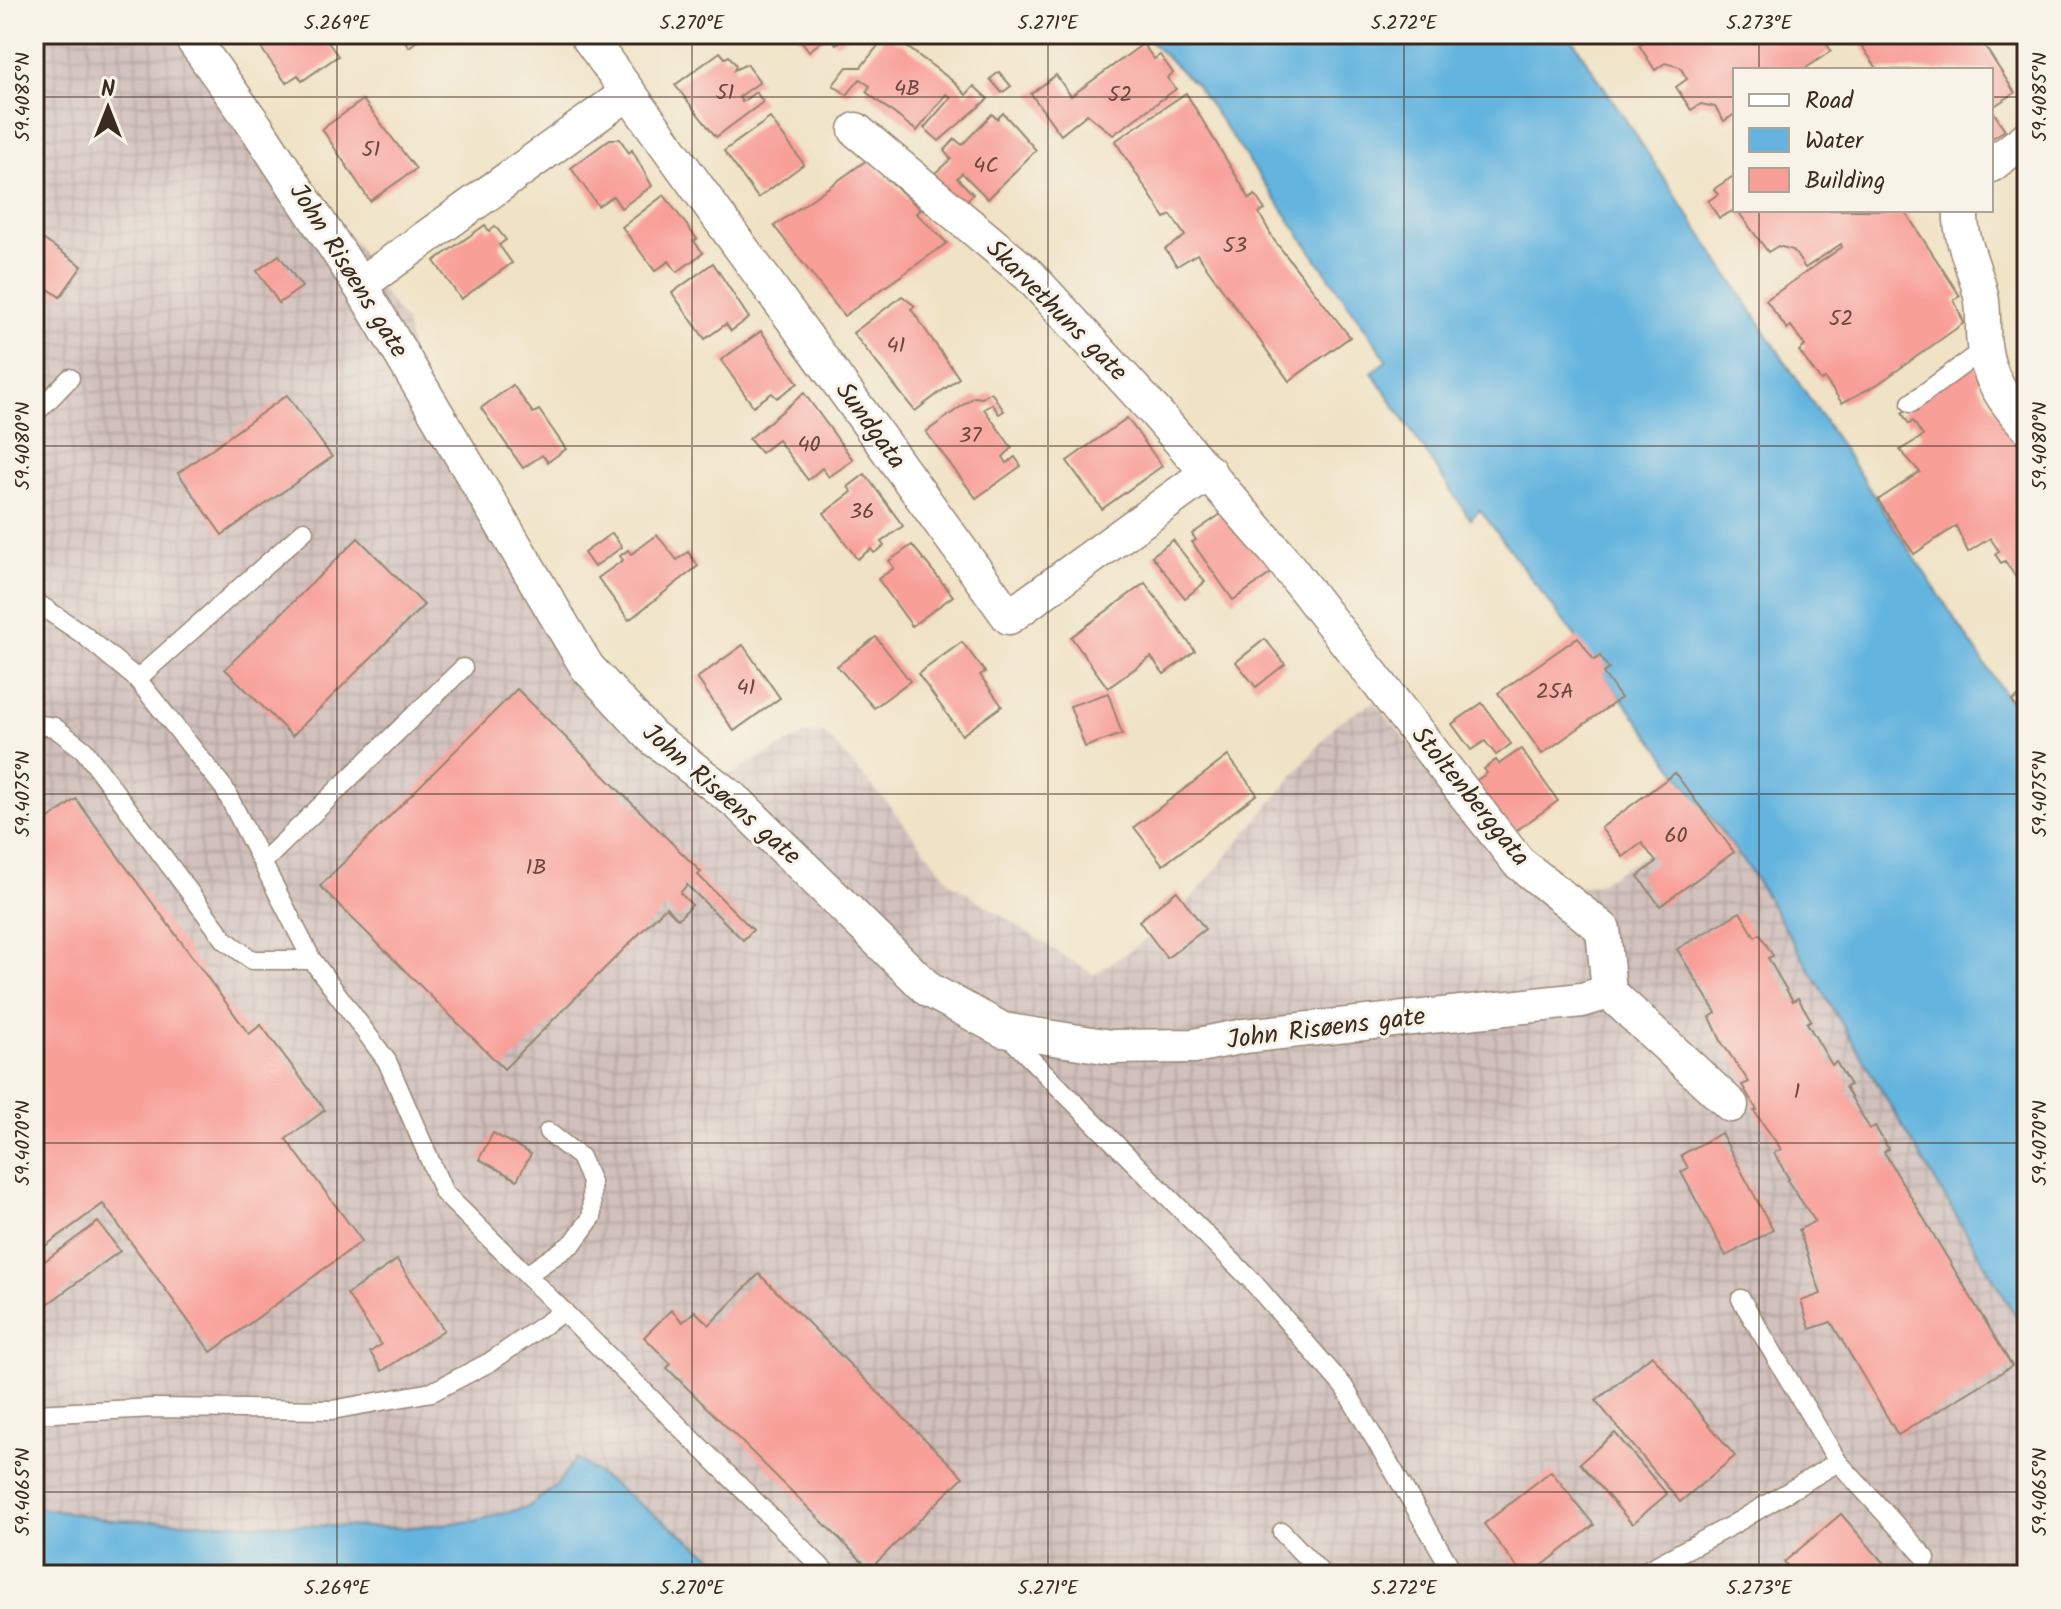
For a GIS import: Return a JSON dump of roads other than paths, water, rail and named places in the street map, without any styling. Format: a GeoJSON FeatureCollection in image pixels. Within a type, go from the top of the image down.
{"type":"FeatureCollection","features":[{"type":"Feature","properties":{"kind":"street","name":"John Risøens gate"},"geometry":{"type":"LineString","coordinates":[[189,34],[256,127],[360,285],[587,667],[652,737],[738,803],[929,990],[1003,1030],[1111,1047],[1194,1046],[1244,1036],[1582,1000],[1609,992]]}},
{"type":"Feature","properties":{"kind":"street","name":"Sundgata"},"geometry":{"type":"LineString","coordinates":[[586,34],[1009,617],[1209,472]]}},
{"type":"Feature","properties":{"kind":"street"},"geometry":{"type":"LineString","coordinates":[[360,285],[628,93]]}},
{"type":"Feature","properties":{"kind":"street","name":"Skarvethuns gate"},"geometry":{"type":"LineString","coordinates":[[856,130],[1029,275],[1209,472]]}},
{"type":"Feature","properties":{"kind":"street"},"geometry":{"type":"LineString","coordinates":[[1993,164],[2027,138]]}},
{"type":"Feature","properties":{"kind":"street"},"geometry":{"type":"LineString","coordinates":[[1961,212],[1962,232],[1982,300],[1984,349],[1997,391],[2027,426]]}},
{"type":"Feature","properties":{"kind":"street","name":"Stoltenberggata"},"geometry":{"type":"LineString","coordinates":[[1209,472],[1278,554],[1518,862],[1603,929],[1609,992]]}},
{"type":"Feature","properties":{"kind":"street"},"geometry":{"type":"LineString","coordinates":[[1609,992],[1731,1105]]}},
{"type":"Feature","properties":{"kind":"lane"},"geometry":{"type":"LineString","coordinates":[[1911,403],[1984,349]]}},
{"type":"Feature","properties":{"kind":"lane"},"geometry":{"type":"LineString","coordinates":[[34,415],[70,378]]}},
{"type":"Feature","properties":{"kind":"lane"},"geometry":{"type":"LineString","coordinates":[[137,679],[304,531]]}},
{"type":"Feature","properties":{"kind":"lane"},"geometry":{"type":"LineString","coordinates":[[34,601],[84,635],[137,679],[224,788],[312,960],[387,1061],[444,1193],[829,1575]]}},
{"type":"Feature","properties":{"kind":"lane"},"geometry":{"type":"LineString","coordinates":[[264,861],[463,668]]}},
{"type":"Feature","properties":{"kind":"lane"},"geometry":{"type":"LineString","coordinates":[[34,724],[54,727],[84,750],[225,940],[252,960],[312,960]]}},
{"type":"Feature","properties":{"kind":"lane"},"geometry":{"type":"LineString","coordinates":[[1003,1030],[1252,1281],[1344,1387],[1455,1575]]}},
{"type":"Feature","properties":{"kind":"lane"},"geometry":{"type":"LineString","coordinates":[[528,1274],[573,1243],[592,1217],[591,1182],[580,1157],[548,1132]]}},
{"type":"Feature","properties":{"kind":"lane"},"geometry":{"type":"LineString","coordinates":[[1741,1299],[1838,1462],[1926,1558]]}},
{"type":"Feature","properties":{"kind":"lane"},"geometry":{"type":"LineString","coordinates":[[34,1414],[155,1408],[332,1410],[432,1392],[490,1362],[564,1311]]}},
{"type":"Feature","properties":{"kind":"lane"},"geometry":{"type":"LineString","coordinates":[[1638,1575],[1734,1524],[1838,1462]]}},
{"type":"Feature","properties":{"kind":"lane"},"geometry":{"type":"LineString","coordinates":[[1282,1532],[1323,1575]]}},
{"type":"Feature","properties":{"kind":"water"},"geometry":{"type":"Polygon","coordinates":[[[1142,34],[1569,34],[2027,728],[2027,1335],[1751,871],[1480,510],[1470,519],[1372,372],[1387,360],[1196,85],[1142,34]]]}},
{"type":"Feature","properties":{"kind":"water"},"geometry":{"type":"Polygon","coordinates":[[[576,1458],[738,1575],[34,1575],[34,1507],[111,1520],[402,1528],[474,1521],[528,1507],[557,1485],[576,1458]]]}}]}
